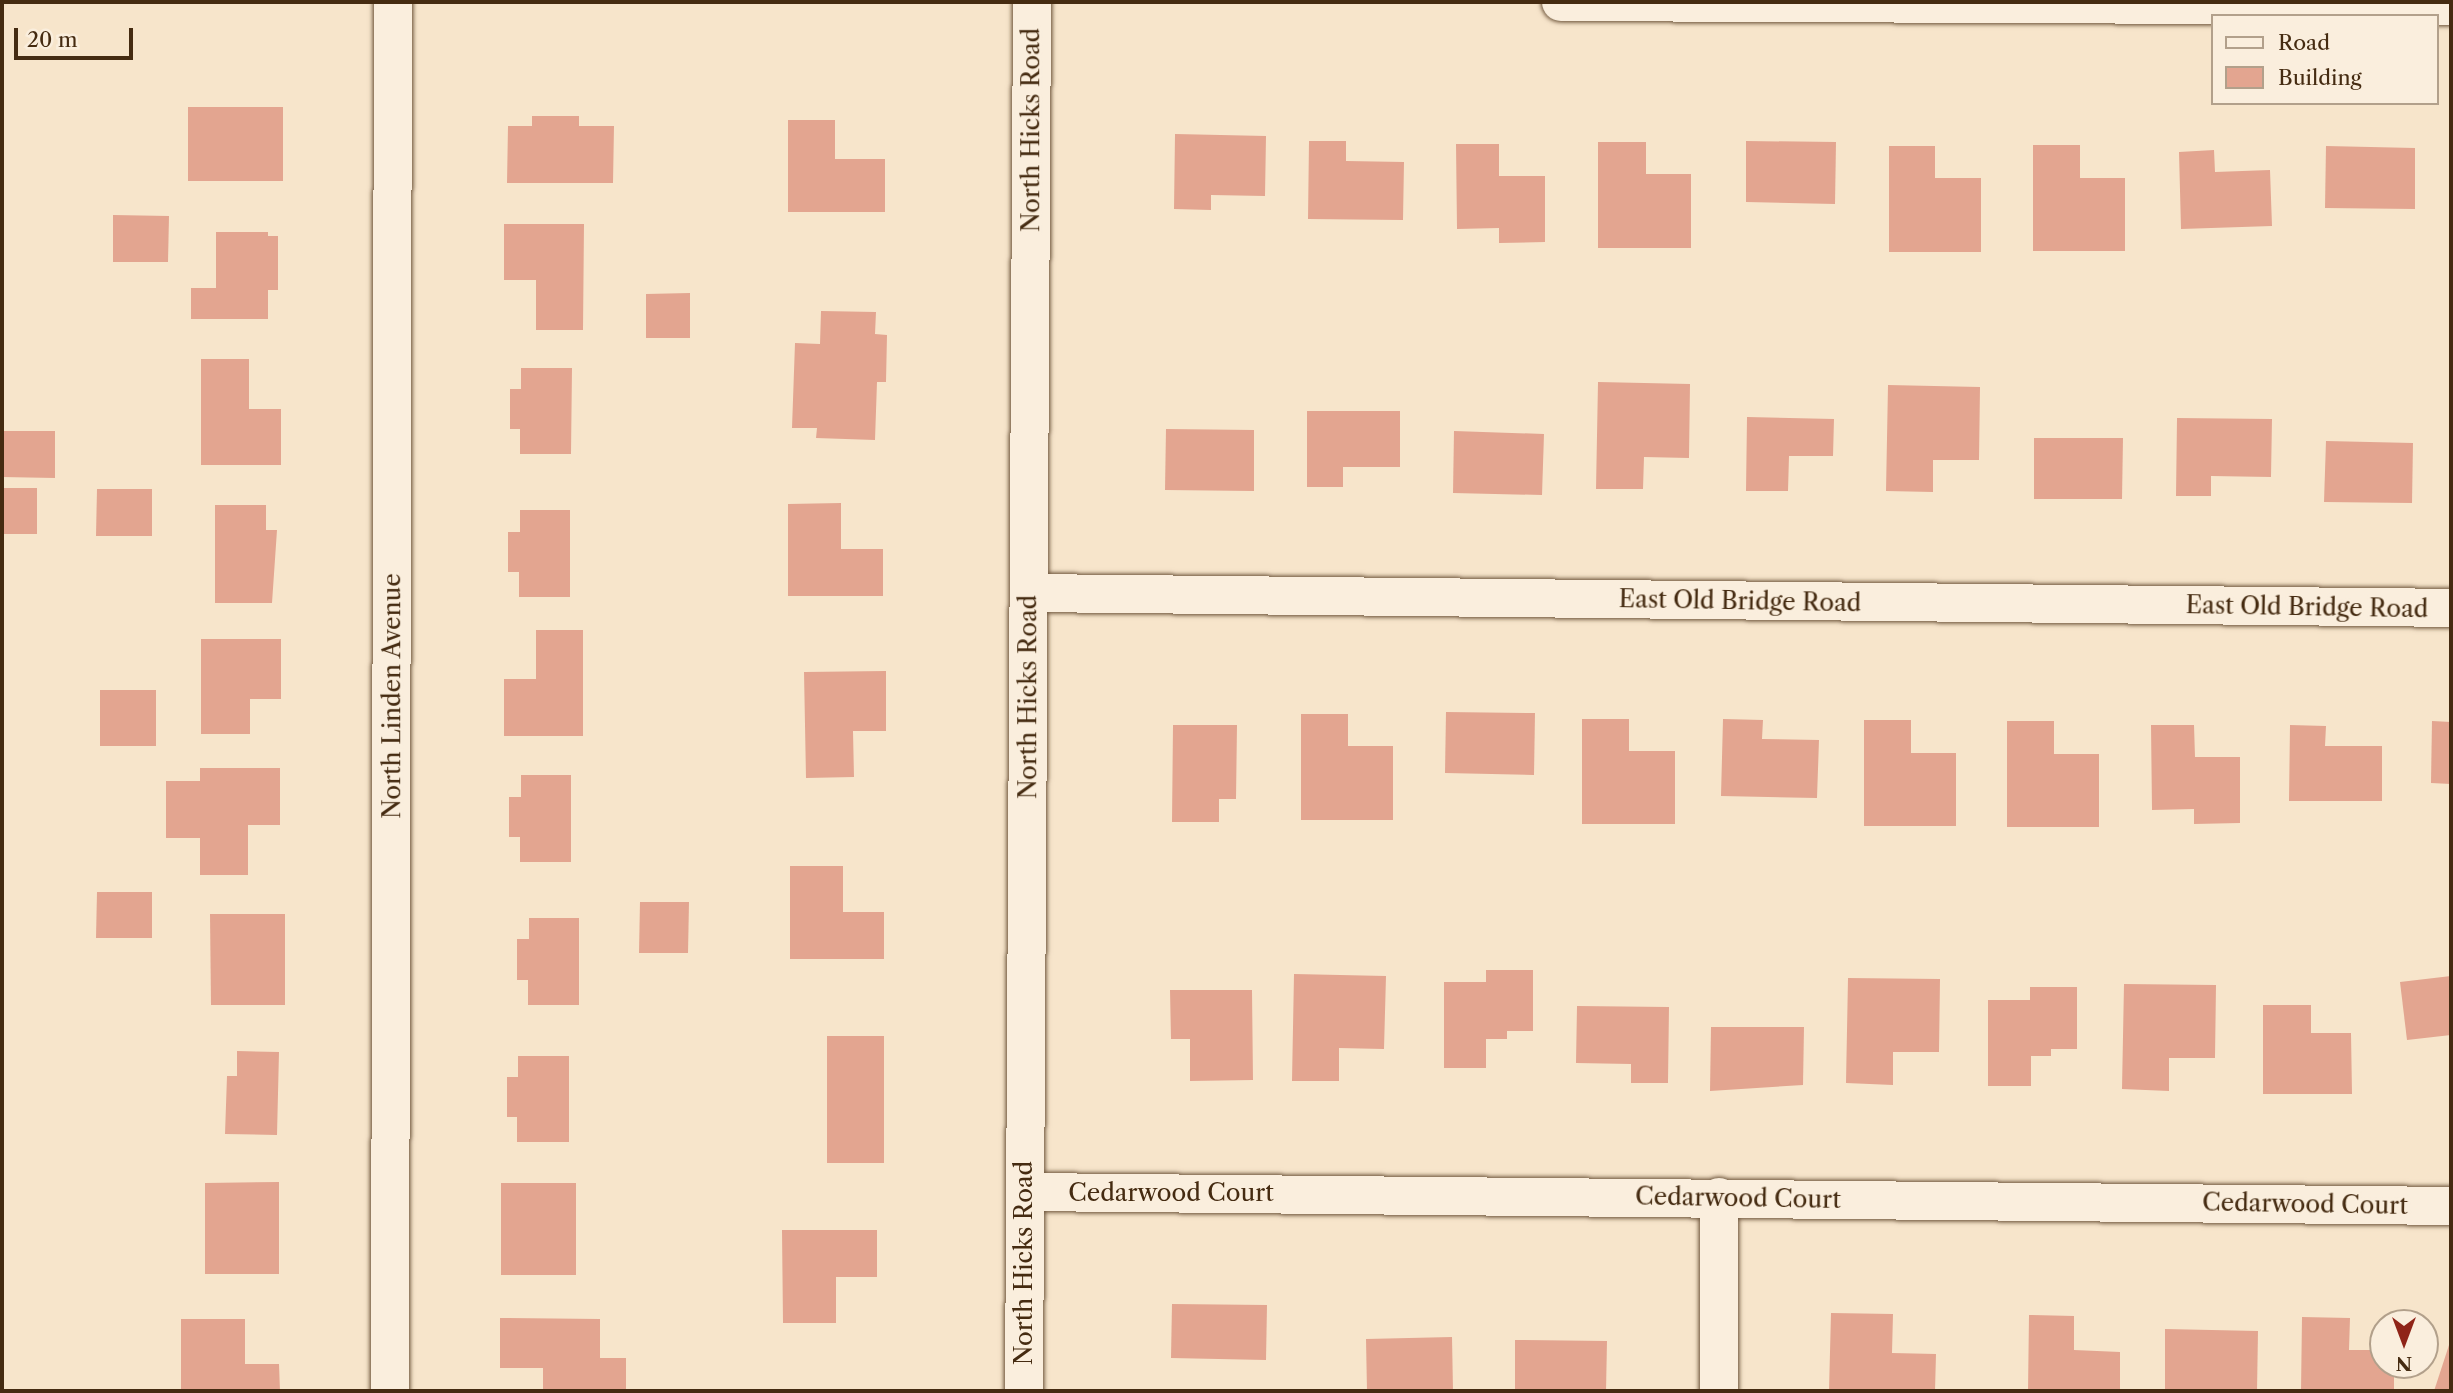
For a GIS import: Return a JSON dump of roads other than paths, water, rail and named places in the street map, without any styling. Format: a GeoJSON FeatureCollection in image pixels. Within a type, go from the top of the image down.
{"type":"FeatureCollection","features":[{"type":"Feature","properties":{"kind":"street","name":"North Linden Avenue"},"geometry":{"type":"LineString","coordinates":[[390,1391],[393,2]]}},
{"type":"Feature","properties":{"kind":"street","name":"North Hicks Road"},"geometry":{"type":"LineString","coordinates":[[1024,1391],[1032,2]]}},
{"type":"Feature","properties":{"kind":"street"},"geometry":{"type":"LineString","coordinates":[[1561,2],[2451,6]]}},
{"type":"Feature","properties":{"kind":"street","name":"East Old Bridge Road"},"geometry":{"type":"LineString","coordinates":[[1029,593],[2451,608]]}},
{"type":"Feature","properties":{"kind":"street","name":"Cedarwood Court"},"geometry":{"type":"LineString","coordinates":[[1025,1192],[2451,1206]]}},
{"type":"Feature","properties":{"kind":"street"},"geometry":{"type":"LineString","coordinates":[[1719,1197],[1719,1391]]}}]}
